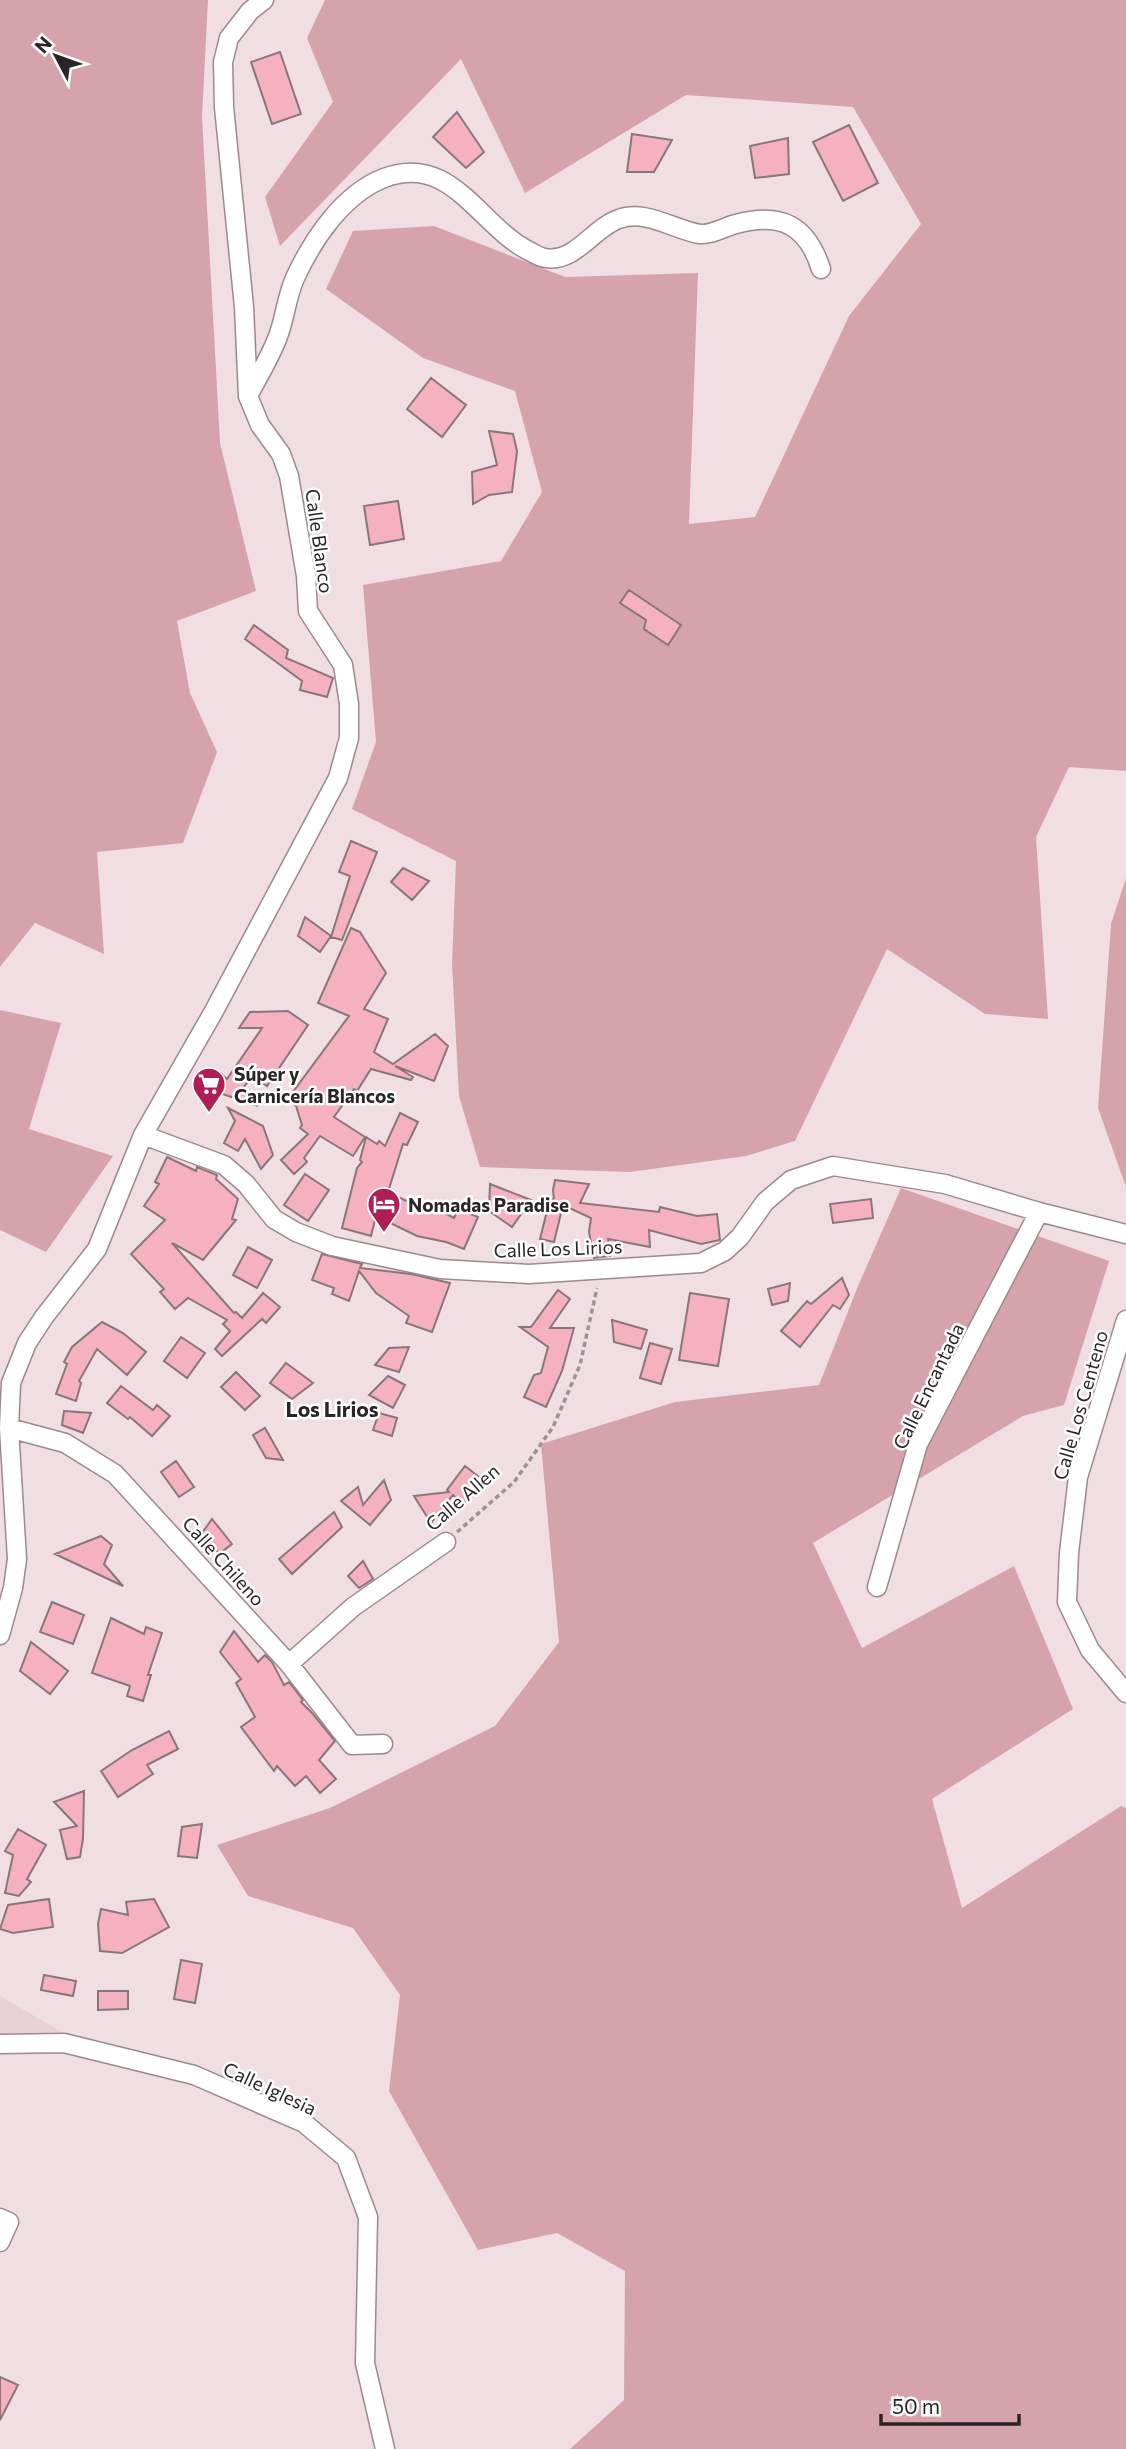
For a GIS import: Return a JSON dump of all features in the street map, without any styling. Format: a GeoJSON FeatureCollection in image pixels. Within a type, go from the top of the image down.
{"type":"FeatureCollection","features":[{"type":"Feature","properties":{"kind":"street","name":"Calle Blanco"},"geometry":{"type":"LineString","coordinates":[[143,1135],[215,1011],[338,778],[349,738],[349,704],[343,665],[308,611],[306,576],[289,476],[281,454],[260,425],[248,396],[244,307],[224,107],[223,62],[229,38],[250,11],[264,0]]}},
{"type":"Feature","properties":{"kind":"street"},"geometry":{"type":"LineString","coordinates":[[248,396],[277,339],[295,278],[324,229],[341,206],[362,189],[385,178],[407,172],[437,178],[463,193],[501,233],[546,259],[566,256],[618,219],[640,216],[677,229],[705,234],[762,219],[788,224],[797,229],[814,248],[821,269]]}},
{"type":"Feature","properties":{"kind":"street"},"geometry":{"type":"LineString","coordinates":[[0,1635],[13,1588],[17,1559],[9,1428],[10,1383],[27,1343],[97,1249],[143,1135]]}},
{"type":"Feature","properties":{"kind":"street","name":"Calle Los Lirios"},"geometry":{"type":"LineString","coordinates":[[143,1135],[224,1165],[246,1184],[274,1219],[296,1232],[332,1246],[440,1269],[529,1274],[701,1263],[725,1251],[740,1237],[765,1202],[791,1180],[833,1166],[945,1184],[1126,1234]]}},
{"type":"Feature","properties":{"kind":"street","name":"Calle Encantada"},"geometry":{"type":"LineString","coordinates":[[877,1587],[918,1444],[1039,1212]]}},
{"type":"Feature","properties":{"kind":"street","name":"Calle Los Centeno"},"geometry":{"type":"LineString","coordinates":[[1126,1321],[1077,1477],[1067,1602],[1090,1650],[1126,1693]]}},
{"type":"Feature","properties":{"kind":"street","name":"Calle Chileno"},"geometry":{"type":"LineString","coordinates":[[9,1428],[65,1443],[115,1474],[289,1664],[352,1745],[383,1744]]}},
{"type":"Feature","properties":{"kind":"street","name":"Calle Allen"},"geometry":{"type":"LineString","coordinates":[[289,1664],[353,1607],[446,1542]]}},
{"type":"Feature","properties":{"kind":"street","name":"Calle Iglesia"},"geometry":{"type":"LineString","coordinates":[[0,2044],[64,2043],[194,2075],[304,2123],[346,2158],[368,2217],[365,2363],[385,2449]]}},
{"type":"Feature","properties":{"kind":"street"},"geometry":{"type":"LineString","coordinates":[[0,2218],[9,2222],[0,2242]]}},
{"type":"Feature","properties":{"kind":"path","name":"Calle Allen"},"geometry":{"type":"LineString","coordinates":[[446,1542],[514,1482],[553,1427],[580,1366],[601,1268]]}},
{"type":"Feature","properties":{"kind":"shaded area"},"geometry":{"type":"Polygon","coordinates":[[[0,0],[208,0],[202,117],[220,443],[256,591],[177,621],[190,693],[217,752],[183,843],[97,852],[104,954],[35,923],[0,967],[0,0]]]}},
{"type":"Feature","properties":{"kind":"shaded area"},"geometry":{"type":"Polygon","coordinates":[[[325,0],[1126,0],[1126,771],[1069,767],[1036,837],[1048,1019],[985,1014],[887,949],[795,1141],[746,1156],[630,1172],[480,1167],[459,1096],[452,963],[456,861],[352,809],[376,742],[363,585],[501,561],[542,492],[515,391],[423,358],[326,289],[353,231],[434,226],[565,277],[698,273],[689,524],[755,517],[849,316],[921,224],[853,107],[686,95],[525,193],[461,59],[280,246],[265,197],[333,102],[307,38],[325,0]]]}},
{"type":"Feature","properties":{"kind":"shaded area"},"geometry":{"type":"Polygon","coordinates":[[[1126,878],[1126,1187],[1098,1108],[1111,924],[1126,878]]]}},
{"type":"Feature","properties":{"kind":"shaded area"},"geometry":{"type":"Polygon","coordinates":[[[0,1010],[61,1023],[29,1129],[113,1156],[46,1252],[0,1230],[0,1010]]]}},
{"type":"Feature","properties":{"kind":"shaded area"},"geometry":{"type":"Polygon","coordinates":[[[901,1188],[1109,1261],[1064,1405],[1023,1416],[813,1543],[862,1648],[1014,1566],[1073,1709],[932,1799],[962,1908],[1121,1806],[1126,1808],[1126,2449],[570,2449],[624,2400],[625,2271],[557,2233],[478,2250],[389,2091],[400,1995],[353,1928],[248,1896],[217,1845],[330,1808],[495,1726],[559,1642],[541,1444],[675,1402],[819,1385],[901,1188]]]}},
{"type":"Feature","properties":{"kind":"shaded area"},"geometry":{"type":"Polygon","coordinates":[[[0,1996],[62,2032],[0,2034],[0,1996]]]}},
{"type":"Feature","properties":{"kind":"building"},"geometry":{"type":"Polygon","coordinates":[[[280,52],[301,114],[272,124],[251,62],[280,52]]]}},
{"type":"Feature","properties":{"kind":"building"},"geometry":{"type":"Polygon","coordinates":[[[457,112],[484,152],[466,168],[433,137],[457,112]]]}},
{"type":"Feature","properties":{"kind":"building"},"geometry":{"type":"Polygon","coordinates":[[[849,125],[878,183],[843,201],[813,142],[849,125]]]}},
{"type":"Feature","properties":{"kind":"building"},"geometry":{"type":"Polygon","coordinates":[[[632,134],[672,140],[654,172],[627,172],[632,134]]]}},
{"type":"Feature","properties":{"kind":"building"},"geometry":{"type":"Polygon","coordinates":[[[788,138],[789,174],[755,178],[750,146],[788,138]]]}},
{"type":"Feature","properties":{"kind":"building"},"geometry":{"type":"Polygon","coordinates":[[[431,378],[466,405],[442,437],[407,409],[431,378]]]}},
{"type":"Feature","properties":{"kind":"building"},"geometry":{"type":"Polygon","coordinates":[[[489,431],[513,434],[517,451],[512,492],[489,495],[473,504],[472,472],[497,465],[489,431]]]}},
{"type":"Feature","properties":{"kind":"building"},"geometry":{"type":"Polygon","coordinates":[[[398,501],[404,539],[370,545],[364,506],[398,501]]]}},
{"type":"Feature","properties":{"kind":"building"},"geometry":{"type":"Polygon","coordinates":[[[629,590],[681,625],[668,645],[644,629],[646,620],[620,603],[629,590]]]}},
{"type":"Feature","properties":{"kind":"building"},"geometry":{"type":"Polygon","coordinates":[[[254,625],[288,650],[286,658],[333,678],[327,697],[300,690],[302,681],[245,639],[254,625]]]}},
{"type":"Feature","properties":{"kind":"building"},"geometry":{"type":"Polygon","coordinates":[[[351,841],[377,852],[342,940],[331,937],[350,876],[339,872],[351,841]]]}},
{"type":"Feature","properties":{"kind":"building"},"geometry":{"type":"Polygon","coordinates":[[[403,868],[429,881],[412,900],[391,882],[403,868]]]}},
{"type":"Feature","properties":{"kind":"building"},"geometry":{"type":"Polygon","coordinates":[[[305,917],[331,936],[320,952],[298,936],[305,917]]]}},
{"type":"Feature","properties":{"kind":"building"},"geometry":{"type":"Polygon","coordinates":[[[351,928],[360,932],[386,973],[364,1009],[388,1019],[374,1052],[393,1064],[435,1034],[448,1046],[434,1081],[395,1066],[413,1077],[411,1080],[371,1069],[357,1091],[354,1089],[334,1117],[365,1137],[353,1156],[320,1136],[304,1158],[307,1162],[294,1174],[281,1160],[308,1134],[300,1128],[302,1125],[296,1106],[287,1100],[349,1016],[318,1003],[351,928]]]}},
{"type":"Feature","properties":{"kind":"building"},"geometry":{"type":"Polygon","coordinates":[[[288,1011],[308,1025],[267,1086],[253,1076],[241,1090],[258,1106],[205,1088],[219,1072],[227,1079],[262,1028],[239,1028],[250,1012],[288,1011]]]}},
{"type":"Feature","properties":{"kind":"building"},"geometry":{"type":"Polygon","coordinates":[[[228,1108],[263,1126],[273,1155],[261,1169],[245,1139],[238,1151],[224,1143],[235,1121],[228,1108]]]}},
{"type":"Feature","properties":{"kind":"building"},"geometry":{"type":"Polygon","coordinates":[[[400,1113],[418,1122],[407,1145],[403,1144],[388,1192],[429,1212],[432,1206],[454,1218],[458,1209],[478,1217],[464,1249],[417,1236],[376,1216],[371,1236],[342,1228],[357,1168],[362,1162],[360,1160],[366,1137],[385,1146],[400,1113]]]}},
{"type":"Feature","properties":{"kind":"building"},"geometry":{"type":"Polygon","coordinates":[[[167,1157],[196,1171],[197,1167],[217,1175],[216,1179],[238,1199],[232,1219],[236,1220],[203,1260],[172,1243],[234,1313],[242,1318],[263,1293],[280,1307],[266,1323],[262,1319],[222,1356],[215,1349],[230,1331],[223,1324],[227,1320],[188,1298],[175,1309],[160,1292],[164,1289],[131,1254],[165,1220],[144,1206],[159,1184],[155,1182],[167,1157]]]}},
{"type":"Feature","properties":{"kind":"building"},"geometry":{"type":"Polygon","coordinates":[[[305,1174],[329,1190],[308,1221],[284,1205],[305,1174]]]}},
{"type":"Feature","properties":{"kind":"building"},"geometry":{"type":"Polygon","coordinates":[[[555,1180],[589,1184],[580,1203],[659,1212],[660,1207],[697,1216],[717,1214],[720,1240],[701,1244],[649,1230],[650,1247],[608,1239],[610,1256],[594,1258],[589,1232],[591,1218],[563,1205],[554,1242],[540,1239],[550,1199],[554,1200],[555,1180]]]}},
{"type":"Feature","properties":{"kind":"building"},"geometry":{"type":"Polygon","coordinates":[[[490,1184],[531,1200],[512,1227],[489,1211],[490,1184]]]}},
{"type":"Feature","properties":{"kind":"building"},"geometry":{"type":"Polygon","coordinates":[[[871,1199],[873,1218],[833,1223],[830,1204],[871,1199]]]}},
{"type":"Feature","properties":{"kind":"building"},"geometry":{"type":"Polygon","coordinates":[[[248,1247],[272,1260],[257,1288],[233,1275],[248,1247]]]}},
{"type":"Feature","properties":{"kind":"building"},"geometry":{"type":"Polygon","coordinates":[[[322,1254],[362,1264],[360,1268],[411,1274],[450,1283],[432,1332],[406,1323],[409,1316],[376,1293],[359,1271],[349,1301],[332,1294],[334,1288],[312,1280],[322,1254]]]}},
{"type":"Feature","properties":{"kind":"building"},"geometry":{"type":"Polygon","coordinates":[[[842,1278],[849,1295],[840,1309],[833,1305],[800,1347],[781,1331],[807,1301],[811,1304],[842,1278]]]}},
{"type":"Feature","properties":{"kind":"building"},"geometry":{"type":"Polygon","coordinates":[[[790,1283],[788,1301],[772,1305],[768,1289],[790,1283]]]}},
{"type":"Feature","properties":{"kind":"building"},"geometry":{"type":"Polygon","coordinates":[[[558,1290],[570,1299],[550,1328],[574,1328],[562,1371],[546,1407],[524,1397],[534,1375],[541,1373],[548,1347],[520,1327],[531,1327],[558,1290]]]}},
{"type":"Feature","properties":{"kind":"building"},"geometry":{"type":"Polygon","coordinates":[[[690,1293],[729,1299],[718,1366],[679,1360],[690,1293]]]}},
{"type":"Feature","properties":{"kind":"building"},"geometry":{"type":"Polygon","coordinates":[[[612,1320],[647,1330],[641,1349],[614,1342],[612,1320]]]}},
{"type":"Feature","properties":{"kind":"building"},"geometry":{"type":"Polygon","coordinates":[[[102,1322],[123,1333],[146,1352],[127,1375],[97,1349],[79,1381],[81,1383],[76,1401],[56,1394],[67,1364],[64,1362],[72,1347],[102,1322]]]}},
{"type":"Feature","properties":{"kind":"building"},"geometry":{"type":"Polygon","coordinates":[[[181,1337],[205,1353],[187,1378],[164,1361],[181,1337]]]}},
{"type":"Feature","properties":{"kind":"building"},"geometry":{"type":"Polygon","coordinates":[[[650,1343],[672,1349],[661,1384],[640,1378],[650,1343]]]}},
{"type":"Feature","properties":{"kind":"building"},"geometry":{"type":"Polygon","coordinates":[[[409,1347],[399,1372],[375,1365],[389,1348],[409,1347]]]}},
{"type":"Feature","properties":{"kind":"building"},"geometry":{"type":"Polygon","coordinates":[[[286,1363],[313,1383],[292,1399],[270,1383],[286,1363]]]}},
{"type":"Feature","properties":{"kind":"building"},"geometry":{"type":"Polygon","coordinates":[[[236,1372],[260,1396],[245,1410],[221,1387],[236,1372]]]}},
{"type":"Feature","properties":{"kind":"building"},"geometry":{"type":"Polygon","coordinates":[[[388,1376],[405,1385],[393,1408],[369,1395],[388,1376]]]}},
{"type":"Feature","properties":{"kind":"building"},"geometry":{"type":"Polygon","coordinates":[[[121,1386],[153,1410],[157,1405],[170,1416],[152,1436],[130,1417],[128,1419],[107,1403],[121,1386]]]}},
{"type":"Feature","properties":{"kind":"building"},"geometry":{"type":"Polygon","coordinates":[[[64,1411],[91,1413],[83,1433],[62,1425],[64,1411]]]}},
{"type":"Feature","properties":{"kind":"building"},"geometry":{"type":"Polygon","coordinates":[[[379,1413],[397,1418],[392,1436],[373,1430],[379,1413]]]}},
{"type":"Feature","properties":{"kind":"building"},"geometry":{"type":"Polygon","coordinates":[[[265,1428],[283,1460],[266,1458],[253,1435],[265,1428]]]}},
{"type":"Feature","properties":{"kind":"building"},"geometry":{"type":"Polygon","coordinates":[[[176,1461],[194,1487],[179,1497],[161,1472],[176,1461]]]}},
{"type":"Feature","properties":{"kind":"building"},"geometry":{"type":"Polygon","coordinates":[[[465,1466],[483,1480],[464,1504],[453,1495],[431,1523],[414,1496],[449,1492],[447,1490],[465,1466]]]}},
{"type":"Feature","properties":{"kind":"building"},"geometry":{"type":"Polygon","coordinates":[[[384,1480],[391,1500],[370,1525],[341,1501],[358,1487],[363,1505],[384,1480]]]}},
{"type":"Feature","properties":{"kind":"building"},"geometry":{"type":"Polygon","coordinates":[[[334,1512],[342,1527],[292,1574],[279,1559],[334,1512]]]}},
{"type":"Feature","properties":{"kind":"building"},"geometry":{"type":"Polygon","coordinates":[[[212,1519],[232,1544],[219,1554],[202,1533],[212,1519]]]}},
{"type":"Feature","properties":{"kind":"building"},"geometry":{"type":"Polygon","coordinates":[[[101,1536],[112,1545],[104,1564],[123,1586],[55,1554],[101,1536]]]}},
{"type":"Feature","properties":{"kind":"building"},"geometry":{"type":"Polygon","coordinates":[[[363,1561],[373,1579],[359,1588],[348,1576],[363,1561]]]}},
{"type":"Feature","properties":{"kind":"building"},"geometry":{"type":"Polygon","coordinates":[[[52,1602],[84,1615],[73,1644],[40,1632],[52,1602]]]}},
{"type":"Feature","properties":{"kind":"building"},"geometry":{"type":"Polygon","coordinates":[[[111,1618],[144,1634],[146,1627],[162,1633],[148,1675],[151,1675],[143,1701],[127,1696],[130,1686],[92,1673],[111,1618]]]}},
{"type":"Feature","properties":{"kind":"building"},"geometry":{"type":"Polygon","coordinates":[[[234,1631],[258,1662],[265,1655],[272,1662],[284,1685],[289,1682],[303,1700],[301,1702],[335,1741],[319,1760],[336,1779],[320,1793],[306,1776],[295,1786],[277,1766],[274,1771],[241,1727],[255,1717],[236,1683],[241,1679],[220,1652],[234,1631]]]}},
{"type":"Feature","properties":{"kind":"building"},"geometry":{"type":"Polygon","coordinates":[[[31,1642],[68,1671],[50,1694],[20,1671],[31,1642]]]}},
{"type":"Feature","properties":{"kind":"building"},"geometry":{"type":"Polygon","coordinates":[[[169,1731],[178,1749],[147,1765],[153,1774],[118,1797],[101,1771],[132,1750],[169,1731]]]}},
{"type":"Feature","properties":{"kind":"building"},"geometry":{"type":"Polygon","coordinates":[[[84,1791],[80,1857],[67,1859],[60,1830],[77,1826],[54,1802],[84,1791]]]}},
{"type":"Feature","properties":{"kind":"building"},"geometry":{"type":"Polygon","coordinates":[[[202,1824],[197,1858],[178,1856],[182,1827],[202,1824]]]}},
{"type":"Feature","properties":{"kind":"building"},"geometry":{"type":"Polygon","coordinates":[[[18,1829],[46,1845],[27,1879],[31,1882],[19,1896],[5,1893],[13,1855],[5,1851],[18,1829]]]}},
{"type":"Feature","properties":{"kind":"building"},"geometry":{"type":"Polygon","coordinates":[[[49,1899],[53,1927],[13,1933],[0,1929],[8,1905],[49,1899]]]}},
{"type":"Feature","properties":{"kind":"building"},"geometry":{"type":"Polygon","coordinates":[[[154,1899],[169,1927],[122,1953],[100,1951],[98,1924],[101,1909],[128,1915],[126,1902],[154,1899]]]}},
{"type":"Feature","properties":{"kind":"building"},"geometry":{"type":"Polygon","coordinates":[[[181,1960],[202,1964],[195,2003],[174,1999],[181,1960]]]}},
{"type":"Feature","properties":{"kind":"building"},"geometry":{"type":"Polygon","coordinates":[[[44,1975],[76,1981],[73,1996],[41,1990],[44,1975]]]}},
{"type":"Feature","properties":{"kind":"building"},"geometry":{"type":"Polygon","coordinates":[[[98,1991],[128,1991],[128,2009],[98,2010],[98,1991]]]}},
{"type":"Feature","properties":{"kind":"building"},"geometry":{"type":"Polygon","coordinates":[[[0,2377],[18,2385],[0,2420],[0,2377]]]}},
{"type":"Feature","properties":{"kind":"place","name":"Súper y Carnicería Blancos"},"geometry":{"type":"Point","coordinates":[209,1114]}},
{"type":"Feature","properties":{"kind":"place","name":"Nomadas Paradise"},"geometry":{"type":"Point","coordinates":[384,1234]}},
{"type":"Feature","properties":{"kind":"district","name":"Los Lirios"},"geometry":{"type":"Point","coordinates":[332,1408]}}]}
